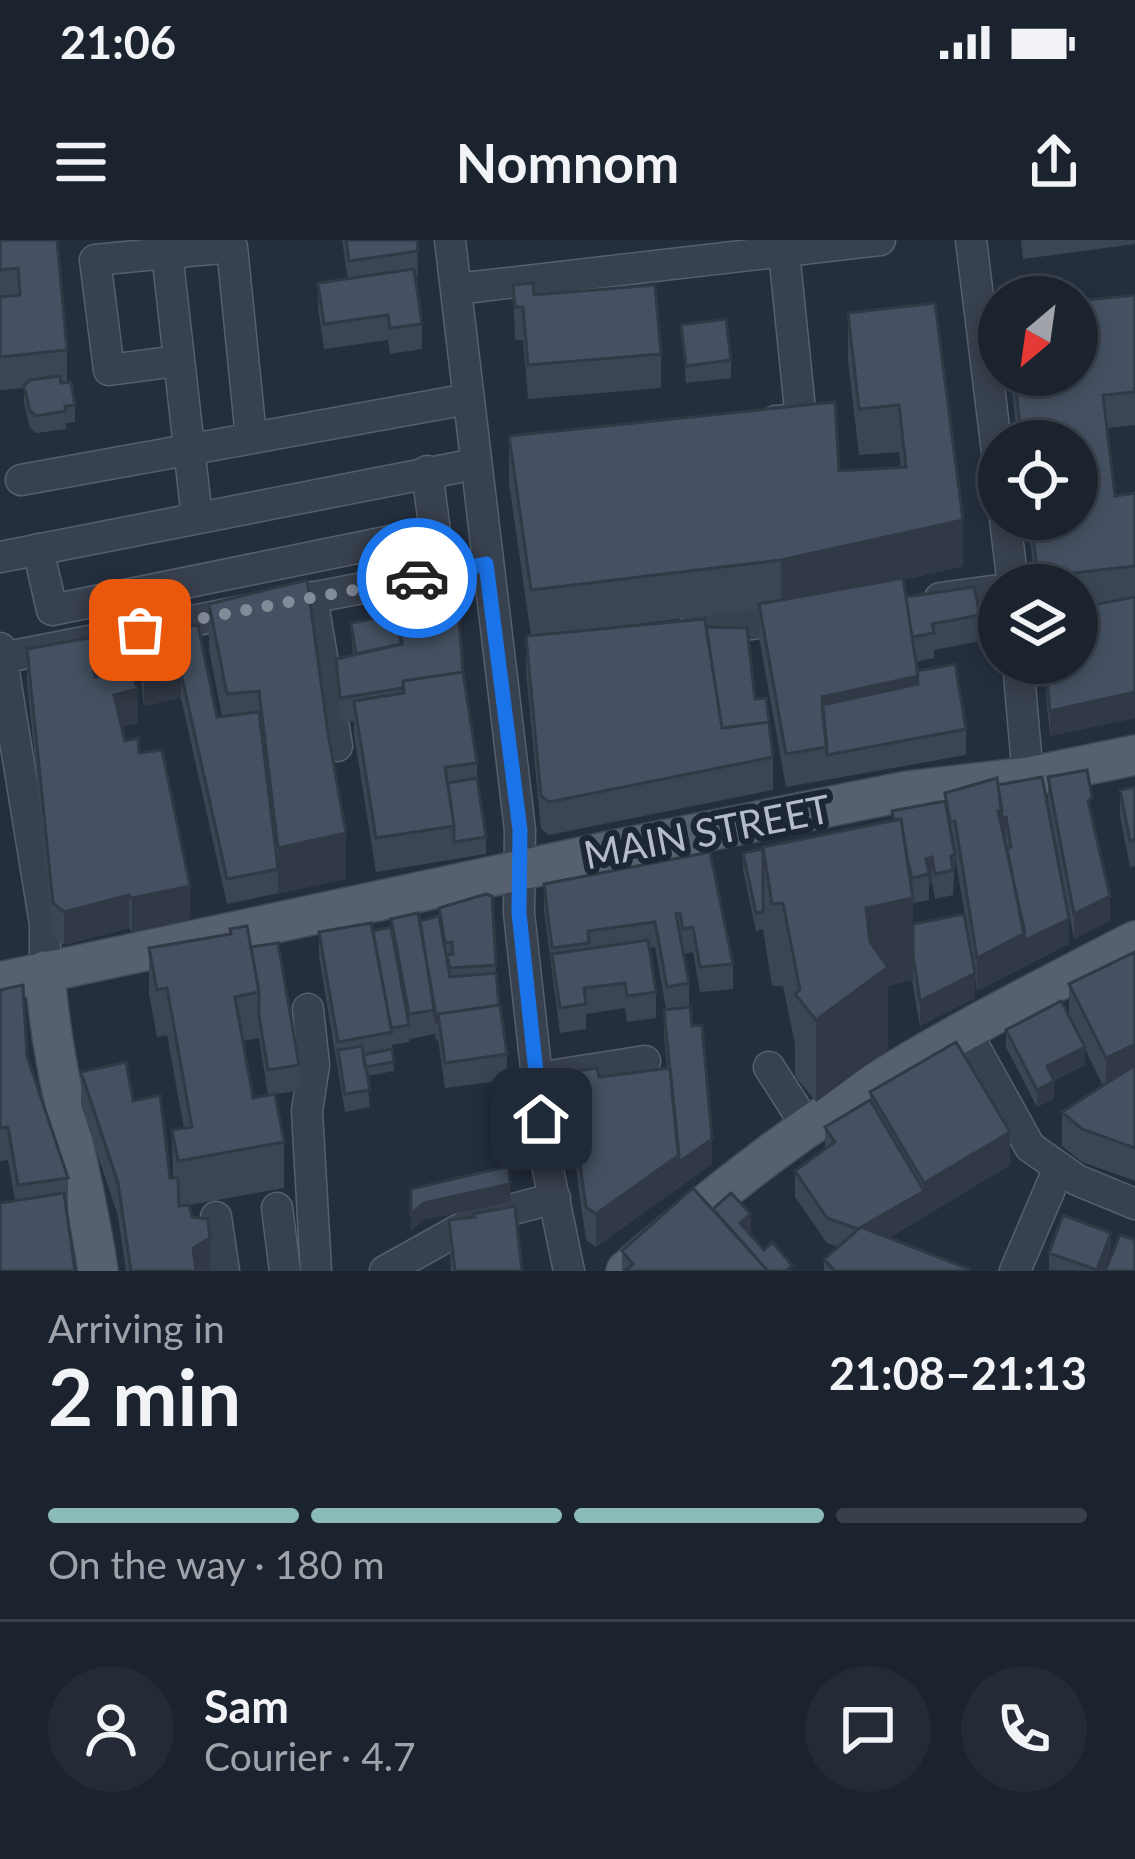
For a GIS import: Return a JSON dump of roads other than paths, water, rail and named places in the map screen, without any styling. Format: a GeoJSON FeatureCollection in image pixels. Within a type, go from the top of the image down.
{"type":"FeatureCollection","features":[{"type":"Feature","properties":{"kind":"main road","name":"MAIN STREET"},"geometry":{"type":"LineString","coordinates":[[0,982],[907,791],[1028,777],[1135,755]]}},
{"type":"Feature","properties":{"kind":"main road"},"geometry":{"type":"LineString","coordinates":[[626,1271],[731,1182],[852,1097],[965,1030],[1135,941]]}},
{"type":"Feature","properties":{"kind":"main road"},"geometry":{"type":"LineString","coordinates":[[45,971],[48,1017],[90,1211],[98,1271]]}},
{"type":"Feature","properties":{"kind":"street"},"geometry":{"type":"LineString","coordinates":[[450,240],[486,564],[509,657],[520,830],[519,913],[546,1160],[569,1271]]}},
{"type":"Feature","properties":{"kind":"street"},"geometry":{"type":"LineString","coordinates":[[456,289],[880,240]]}},
{"type":"Feature","properties":{"kind":"street"},"geometry":{"type":"LineString","coordinates":[[971,240],[993,420]]}},
{"type":"Feature","properties":{"kind":"street"},"geometry":{"type":"LineString","coordinates":[[177,362],[109,370],[95,260],[232,248],[251,437]]}},
{"type":"Feature","properties":{"kind":"street"},"geometry":{"type":"LineString","coordinates":[[740,425],[801,419],[784,252]]}},
{"type":"Feature","properties":{"kind":"street"},"geometry":{"type":"LineString","coordinates":[[166,253],[197,518]]}},
{"type":"Feature","properties":{"kind":"street"},"geometry":{"type":"LineString","coordinates":[[21,479],[468,399]]}},
{"type":"Feature","properties":{"kind":"street"},"geometry":{"type":"LineString","coordinates":[[0,557],[475,464]]}},
{"type":"Feature","properties":{"kind":"street"},"geometry":{"type":"LineString","coordinates":[[38,549],[52,610],[435,532],[427,471]]}},
{"type":"Feature","properties":{"kind":"street"},"geometry":{"type":"LineString","coordinates":[[1,658],[486,564]]}},
{"type":"Feature","properties":{"kind":"street"},"geometry":{"type":"LineString","coordinates":[[908,602],[978,593]]}},
{"type":"Feature","properties":{"kind":"street"},"geometry":{"type":"LineString","coordinates":[[312,597],[338,746]]}},
{"type":"Feature","properties":{"kind":"street"},"geometry":{"type":"LineString","coordinates":[[657,637],[817,615]]}},
{"type":"Feature","properties":{"kind":"street"},"geometry":{"type":"LineString","coordinates":[[0,648],[45,924],[45,971]]}},
{"type":"Feature","properties":{"kind":"street"},"geometry":{"type":"LineString","coordinates":[[1020,684],[1028,777]]}},
{"type":"Feature","properties":{"kind":"street"},"geometry":{"type":"LineString","coordinates":[[308,1009],[314,1066],[308,1111],[316,1271]]}},
{"type":"Feature","properties":{"kind":"street"},"geometry":{"type":"LineString","coordinates":[[965,1030],[1030,1147],[1058,1170],[1135,1204]]}},
{"type":"Feature","properties":{"kind":"street"},"geometry":{"type":"LineString","coordinates":[[537,1078],[645,1061]]}},
{"type":"Feature","properties":{"kind":"street"},"geometry":{"type":"LineString","coordinates":[[770,1067],[808,1128]]}},
{"type":"Feature","properties":{"kind":"street"},"geometry":{"type":"LineString","coordinates":[[1015,1271],[1058,1170]]}},
{"type":"Feature","properties":{"kind":"street"},"geometry":{"type":"LineString","coordinates":[[385,1271],[480,1218],[555,1198]]}},
{"type":"Feature","properties":{"kind":"street"},"geometry":{"type":"LineString","coordinates":[[277,1208],[285,1271]]}},
{"type":"Feature","properties":{"kind":"street"},"geometry":{"type":"LineString","coordinates":[[216,1217],[224,1271]]}}]}
